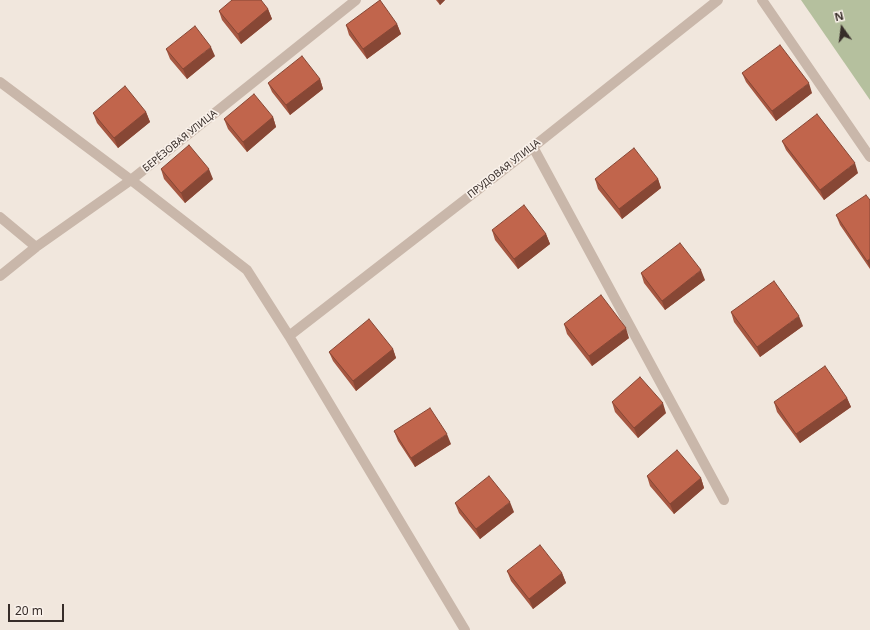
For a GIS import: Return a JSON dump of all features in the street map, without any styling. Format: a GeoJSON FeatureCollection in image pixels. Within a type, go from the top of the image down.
{"type":"FeatureCollection","features":[{"type":"Feature","properties":{"kind":"street","name":"БЕРЁЗОВАЯ УЛИЦА"},"geometry":{"type":"LineString","coordinates":[[0,276],[36,247],[131,180],[356,0]]}},
{"type":"Feature","properties":{"kind":"street","name":"ПРУДОВАЯ УЛИЦА"},"geometry":{"type":"LineString","coordinates":[[289,336],[533,147],[718,0]]}},
{"type":"Feature","properties":{"kind":"street"},"geometry":{"type":"LineString","coordinates":[[762,0],[870,157]]}},
{"type":"Feature","properties":{"kind":"street"},"geometry":{"type":"LineString","coordinates":[[0,82],[131,180],[247,270],[289,336],[465,630]]}},
{"type":"Feature","properties":{"kind":"street"},"geometry":{"type":"LineString","coordinates":[[533,147],[724,500]]}},
{"type":"Feature","properties":{"kind":"street"},"geometry":{"type":"LineString","coordinates":[[0,217],[36,247]]}},
{"type":"Feature","properties":{"kind":"green space"},"geometry":{"type":"Polygon","coordinates":[[[801,0],[870,0],[870,100],[801,0]]]}},
{"type":"Feature","properties":{"kind":"building"},"geometry":{"type":"Polygon","coordinates":[[[232,0],[261,0],[268,9],[238,34],[219,11],[232,0]]]}},
{"type":"Feature","properties":{"kind":"building"},"geometry":{"type":"Polygon","coordinates":[[[380,0],[397,24],[363,49],[346,25],[380,0]]]}},
{"type":"Feature","properties":{"kind":"building"},"geometry":{"type":"Polygon","coordinates":[[[195,26],[211,47],[183,69],[166,49],[195,26]]]}},
{"type":"Feature","properties":{"kind":"building"},"geometry":{"type":"Polygon","coordinates":[[[780,45],[809,83],[772,111],[742,73],[780,45]]]}},
{"type":"Feature","properties":{"kind":"building"},"geometry":{"type":"Polygon","coordinates":[[[302,56],[320,79],[286,105],[268,83],[302,56]]]}},
{"type":"Feature","properties":{"kind":"building"},"geometry":{"type":"Polygon","coordinates":[[[125,86],[146,112],[114,138],[93,113],[125,86]]]}},
{"type":"Feature","properties":{"kind":"building"},"geometry":{"type":"Polygon","coordinates":[[[254,94],[273,117],[243,142],[224,119],[254,94]]]}},
{"type":"Feature","properties":{"kind":"building"},"geometry":{"type":"Polygon","coordinates":[[[817,114],[855,163],[820,190],[782,141],[817,114]]]}},
{"type":"Feature","properties":{"kind":"building"},"geometry":{"type":"Polygon","coordinates":[[[189,145],[209,169],[181,193],[161,169],[189,145]]]}},
{"type":"Feature","properties":{"kind":"building"},"geometry":{"type":"Polygon","coordinates":[[[634,148],[658,179],[619,209],[595,179],[634,148]]]}},
{"type":"Feature","properties":{"kind":"building"},"geometry":{"type":"Polygon","coordinates":[[[866,195],[870,200],[870,259],[867,261],[836,215],[866,195]]]}},
{"type":"Feature","properties":{"kind":"building"},"geometry":{"type":"Polygon","coordinates":[[[524,205],[546,234],[514,259],[492,230],[524,205]]]}},
{"type":"Feature","properties":{"kind":"building"},"geometry":{"type":"Polygon","coordinates":[[[680,243],[701,270],[662,301],[641,273],[680,243]]]}},
{"type":"Feature","properties":{"kind":"building"},"geometry":{"type":"Polygon","coordinates":[[[774,281],[799,316],[757,347],[731,312],[774,281]]]}},
{"type":"Feature","properties":{"kind":"building"},"geometry":{"type":"Polygon","coordinates":[[[601,295],[626,328],[589,356],[564,324],[601,295]]]}},
{"type":"Feature","properties":{"kind":"building"},"geometry":{"type":"Polygon","coordinates":[[[369,319],[393,349],[353,381],[329,352],[369,319]]]}},
{"type":"Feature","properties":{"kind":"building"},"geometry":{"type":"Polygon","coordinates":[[[825,366],[847,398],[796,434],[774,402],[825,366]]]}},
{"type":"Feature","properties":{"kind":"building"},"geometry":{"type":"Polygon","coordinates":[[[640,377],[663,403],[634,428],[612,402],[640,377]]]}},
{"type":"Feature","properties":{"kind":"building"},"geometry":{"type":"Polygon","coordinates":[[[430,408],[447,434],[411,458],[394,431],[430,408]]]}},
{"type":"Feature","properties":{"kind":"building"},"geometry":{"type":"Polygon","coordinates":[[[677,450],[701,478],[670,504],[647,476],[677,450]]]}},
{"type":"Feature","properties":{"kind":"building"},"geometry":{"type":"Polygon","coordinates":[[[489,476],[510,502],[476,529],[455,503],[489,476]]]}},
{"type":"Feature","properties":{"kind":"building"},"geometry":{"type":"Polygon","coordinates":[[[540,545],[562,573],[529,599],[507,571],[540,545]]]}}]}
